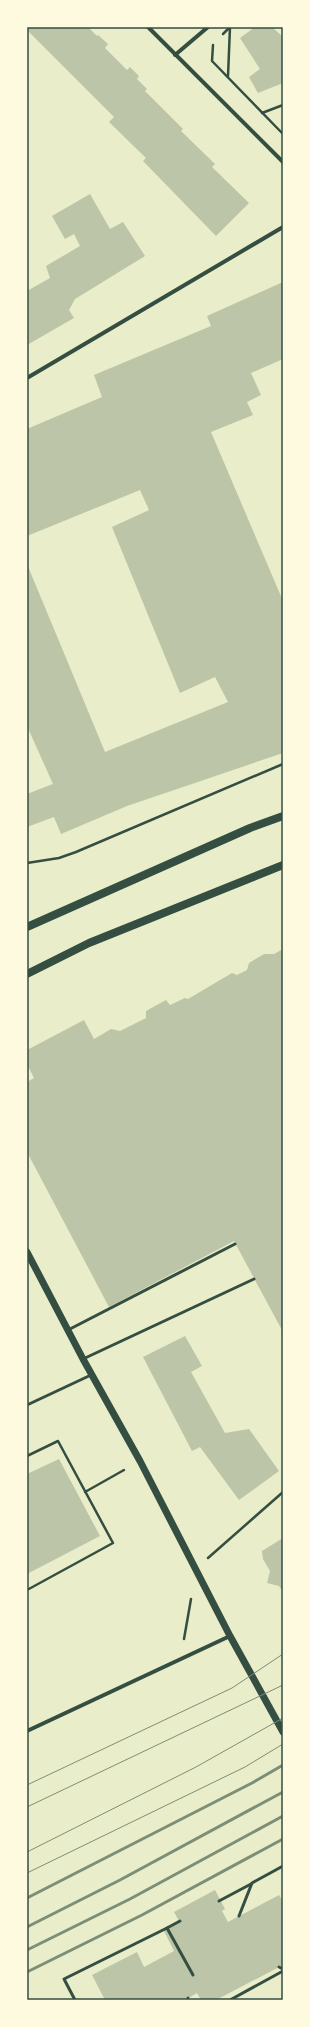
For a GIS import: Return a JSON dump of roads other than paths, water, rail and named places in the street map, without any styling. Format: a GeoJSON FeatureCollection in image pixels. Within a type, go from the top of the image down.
{"type":"FeatureCollection","features":[{"type":"Feature","properties":{"kind":"main road"},"geometry":{"type":"LineString","coordinates":[[27,927],[250,828],[283,816]]}},
{"type":"Feature","properties":{"kind":"main road"},"geometry":{"type":"LineString","coordinates":[[27,974],[89,943],[283,865]]}},
{"type":"Feature","properties":{"kind":"street"},"geometry":{"type":"LineString","coordinates":[[148,27],[283,162]]}},
{"type":"Feature","properties":{"kind":"street"},"geometry":{"type":"LineString","coordinates":[[175,55],[208,27]]}},
{"type":"Feature","properties":{"kind":"street"},"geometry":{"type":"LineString","coordinates":[[27,378],[283,227]]}},
{"type":"Feature","properties":{"kind":"street"},"geometry":{"type":"LineString","coordinates":[[27,1252],[82,1359],[140,1461],[195,1570],[283,1732]]}},
{"type":"Feature","properties":{"kind":"street"},"geometry":{"type":"LineString","coordinates":[[27,1731],[230,1636]]}},
{"type":"Feature","properties":{"kind":"lane"},"geometry":{"type":"LineString","coordinates":[[68,1330],[235,1244]]}},
{"type":"Feature","properties":{"kind":"lane"},"geometry":{"type":"LineString","coordinates":[[82,1359],[254,1279]]}},
{"type":"Feature","properties":{"kind":"lane"},"geometry":{"type":"LineString","coordinates":[[27,1405],[92,1375]]}},
{"type":"Feature","properties":{"kind":"lane"},"geometry":{"type":"LineString","coordinates":[[219,1901],[283,1866]]}},
{"type":"Feature","properties":{"kind":"lane"},"geometry":{"type":"LineString","coordinates":[[240,1916],[252,1883]]}},
{"type":"Feature","properties":{"kind":"lane"},"geometry":{"type":"LineString","coordinates":[[75,2000],[64,1979],[180,1921]]}},
{"type":"Feature","properties":{"kind":"lane"},"geometry":{"type":"LineString","coordinates":[[167,1928],[193,1975]]}},
{"type":"Feature","properties":{"kind":"lane"},"geometry":{"type":"LineString","coordinates":[[230,2000],[283,1970],[279,1967]]}},
{"type":"Feature","properties":{"kind":"tram line"},"geometry":{"type":"LineString","coordinates":[[27,1785],[232,1688],[283,1654]]}},
{"type":"Feature","properties":{"kind":"tram line"},"geometry":{"type":"LineString","coordinates":[[27,1807],[283,1685]]}},
{"type":"Feature","properties":{"kind":"tram line"},"geometry":{"type":"LineString","coordinates":[[27,1852],[196,1767],[283,1718]]}},
{"type":"Feature","properties":{"kind":"tram line"},"geometry":{"type":"LineString","coordinates":[[27,1873],[245,1767],[283,1744]]}},
{"type":"Feature","properties":{"kind":"railway"},"geometry":{"type":"LineString","coordinates":[[27,1898],[252,1783],[283,1765]]}},
{"type":"Feature","properties":{"kind":"railway"},"geometry":{"type":"LineString","coordinates":[[27,1927],[120,1880],[283,1792]]}},
{"type":"Feature","properties":{"kind":"railway"},"geometry":{"type":"LineString","coordinates":[[27,1950],[130,1899],[283,1816]]}},
{"type":"Feature","properties":{"kind":"railway"},"geometry":{"type":"LineString","coordinates":[[27,1972],[142,1915],[283,1839]]}}]}
